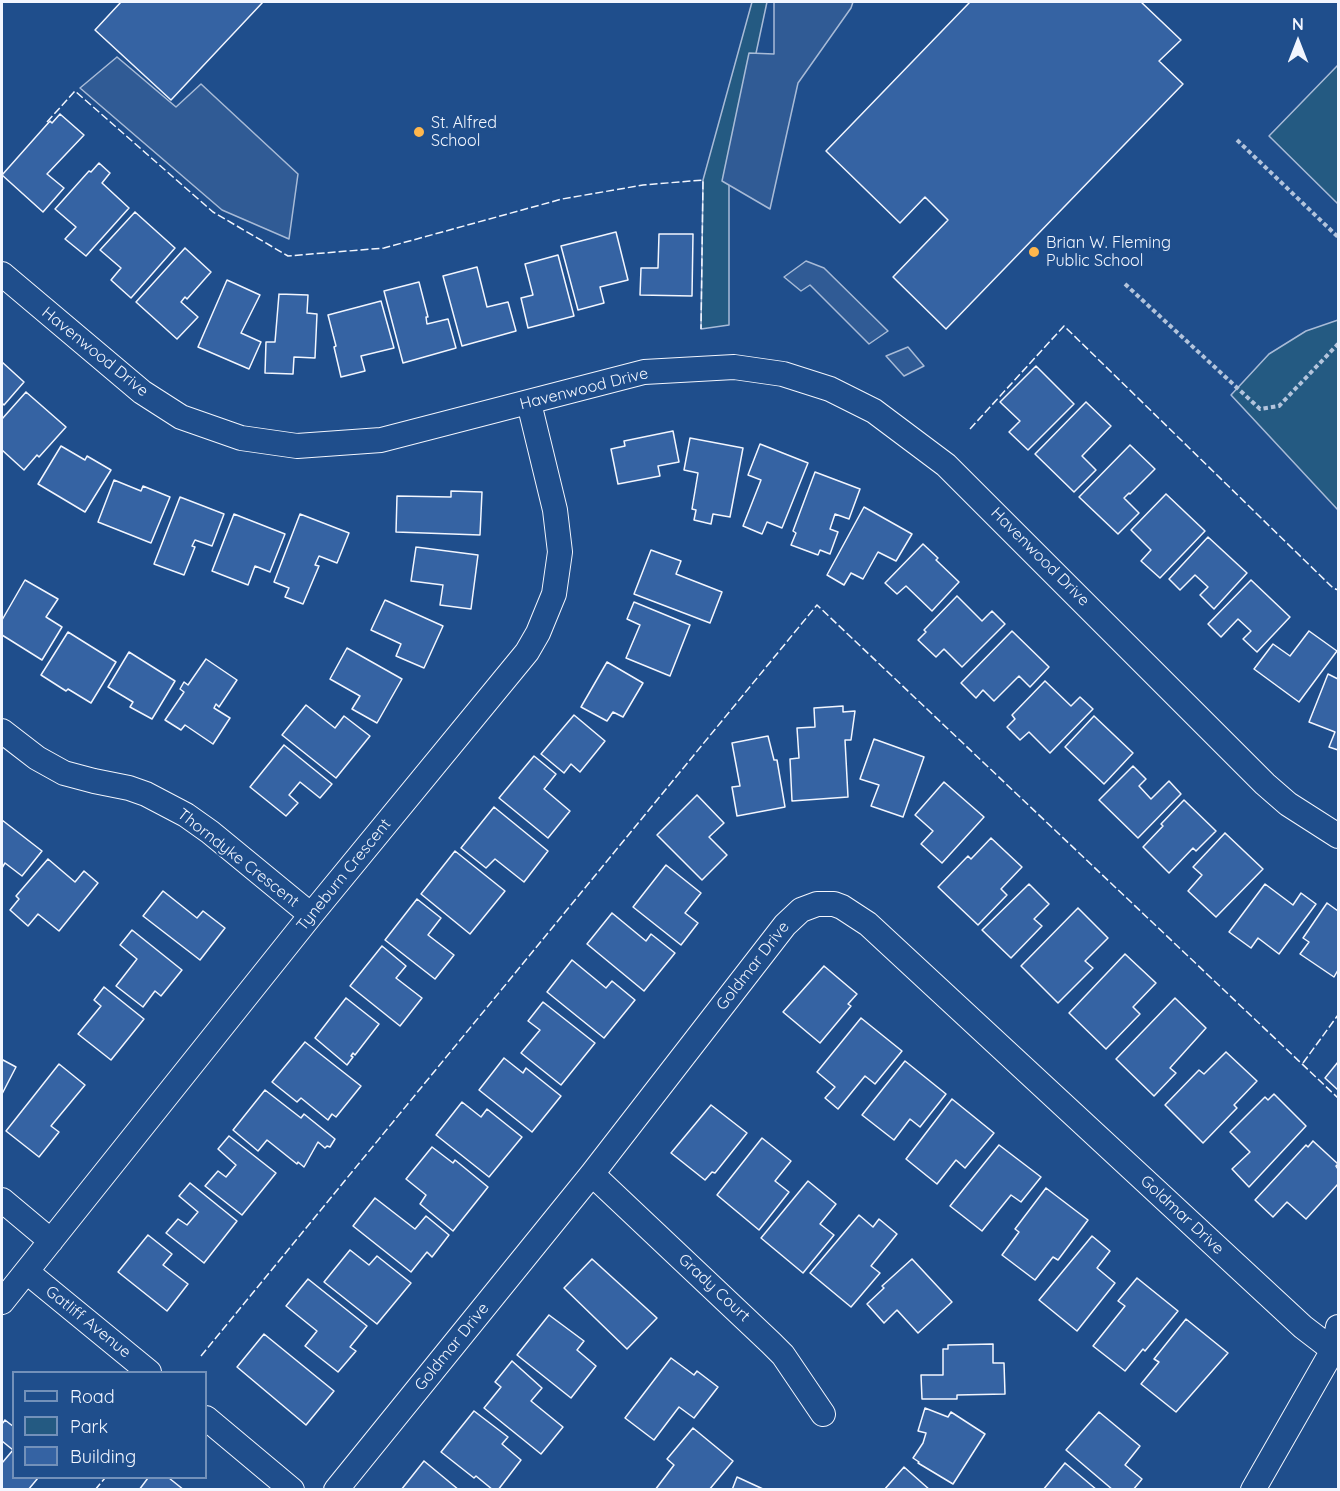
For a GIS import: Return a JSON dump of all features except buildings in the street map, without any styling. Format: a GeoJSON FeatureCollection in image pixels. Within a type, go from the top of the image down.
{"type":"FeatureCollection","features":[{"type":"Feature","properties":{"kind":"street","name":"Havenwood Drive"},"geometry":{"type":"LineString","coordinates":[[2,274],[142,392],[181,417],[241,438],[297,446],[381,440],[644,372],[734,367],[758,370],[807,381],[860,403],[895,425],[946,465],[1265,783],[1288,804],[1338,836]]}},
{"type":"Feature","properties":{"kind":"street","name":"Tyneburn Crescent"},"geometry":{"type":"LineString","coordinates":[[10,1286],[51,1241],[311,915],[527,652],[547,614],[558,573],[559,531],[529,403]]}},
{"type":"Feature","properties":{"kind":"street","name":"Thorndyke Crescent"},"geometry":{"type":"LineString","coordinates":[[2,731],[37,758],[64,773],[129,788],[146,794],[186,816],[210,832],[311,915]]}},
{"type":"Feature","properties":{"kind":"street","name":"Goldmar Drive"},"geometry":{"type":"LineString","coordinates":[[336,1490],[592,1174],[785,925],[795,914],[809,906],[834,904],[850,910],[868,924],[1303,1327],[1333,1350]]}},
{"type":"Feature","properties":{"kind":"street","name":"Grady Court"},"geometry":{"type":"LineString","coordinates":[[592,1174],[783,1355],[823,1414]]}},
{"type":"Feature","properties":{"kind":"street"},"geometry":{"type":"LineString","coordinates":[[2,1200],[51,1241]]}},
{"type":"Feature","properties":{"kind":"street","name":"Gatliff Avenue"},"geometry":{"type":"LineString","coordinates":[[10,1286],[147,1371]]}},
{"type":"Feature","properties":{"kind":"street"},"geometry":{"type":"LineString","coordinates":[[1253,1490],[1333,1350],[1338,1327]]}},
{"type":"Feature","properties":{"kind":"street"},"geometry":{"type":"LineString","coordinates":[[207,1419],[292,1490]]}},
{"type":"Feature","properties":{"kind":"path"},"geometry":{"type":"LineString","coordinates":[[1237,140],[1338,237]]}},
{"type":"Feature","properties":{"kind":"path"},"geometry":{"type":"LineString","coordinates":[[1125,284],[1260,409],[1279,406],[1338,344]]}},
{"type":"Feature","properties":{"kind":"green space"},"geometry":{"type":"Polygon","coordinates":[[[752,2],[767,2],[729,179],[729,325],[701,329],[703,180],[752,2]]]}},
{"type":"Feature","properties":{"kind":"green space"},"geometry":{"type":"Polygon","coordinates":[[[1338,65],[1338,204],[1269,136],[1338,65]]]}},
{"type":"Feature","properties":{"kind":"green space"},"geometry":{"type":"Polygon","coordinates":[[[1338,320],[1338,510],[1231,395],[1269,354],[1306,331],[1338,320]]]}},
{"type":"Feature","properties":{"kind":"shaded area"},"geometry":{"type":"Polygon","coordinates":[[[774,2],[853,2],[798,83],[770,209],[722,181],[749,53],[774,54],[774,2]]]}},
{"type":"Feature","properties":{"kind":"shaded area"},"geometry":{"type":"Polygon","coordinates":[[[117,57],[176,107],[201,84],[298,174],[289,239],[222,210],[80,88],[117,57]]]}},
{"type":"Feature","properties":{"kind":"shaded area"},"geometry":{"type":"Polygon","coordinates":[[[806,261],[824,268],[888,331],[869,344],[810,285],[801,291],[784,277],[806,261]]]}},
{"type":"Feature","properties":{"kind":"shaded area"},"geometry":{"type":"Polygon","coordinates":[[[908,347],[924,366],[904,376],[886,356],[908,347]]]}},
{"type":"Feature","properties":{"kind":"fence"},"geometry":{"type":"LineString","coordinates":[[47,122],[75,91],[213,212],[288,256],[384,248],[562,199],[643,185],[703,180],[701,329]]}},
{"type":"Feature","properties":{"kind":"fence"},"geometry":{"type":"LineString","coordinates":[[970,429],[1064,326],[1333,588],[1338,590]]}},
{"type":"Feature","properties":{"kind":"fence"},"geometry":{"type":"LineString","coordinates":[[201,1356],[817,605],[1338,1098]]}},
{"type":"Feature","properties":{"kind":"fence"},"geometry":{"type":"LineString","coordinates":[[1303,1063],[1338,1015]]}},
{"type":"Feature","properties":{"kind":"fence"},"geometry":{"type":"LineString","coordinates":[[95,1490],[104,1479]]}},
{"type":"Feature","properties":{"kind":"place","name":"St. Alfred School"},"geometry":{"type":"Point","coordinates":[419,132]}},
{"type":"Feature","properties":{"kind":"place","name":"Brian W. Fleming Public School"},"geometry":{"type":"Point","coordinates":[1034,252]}}]}
